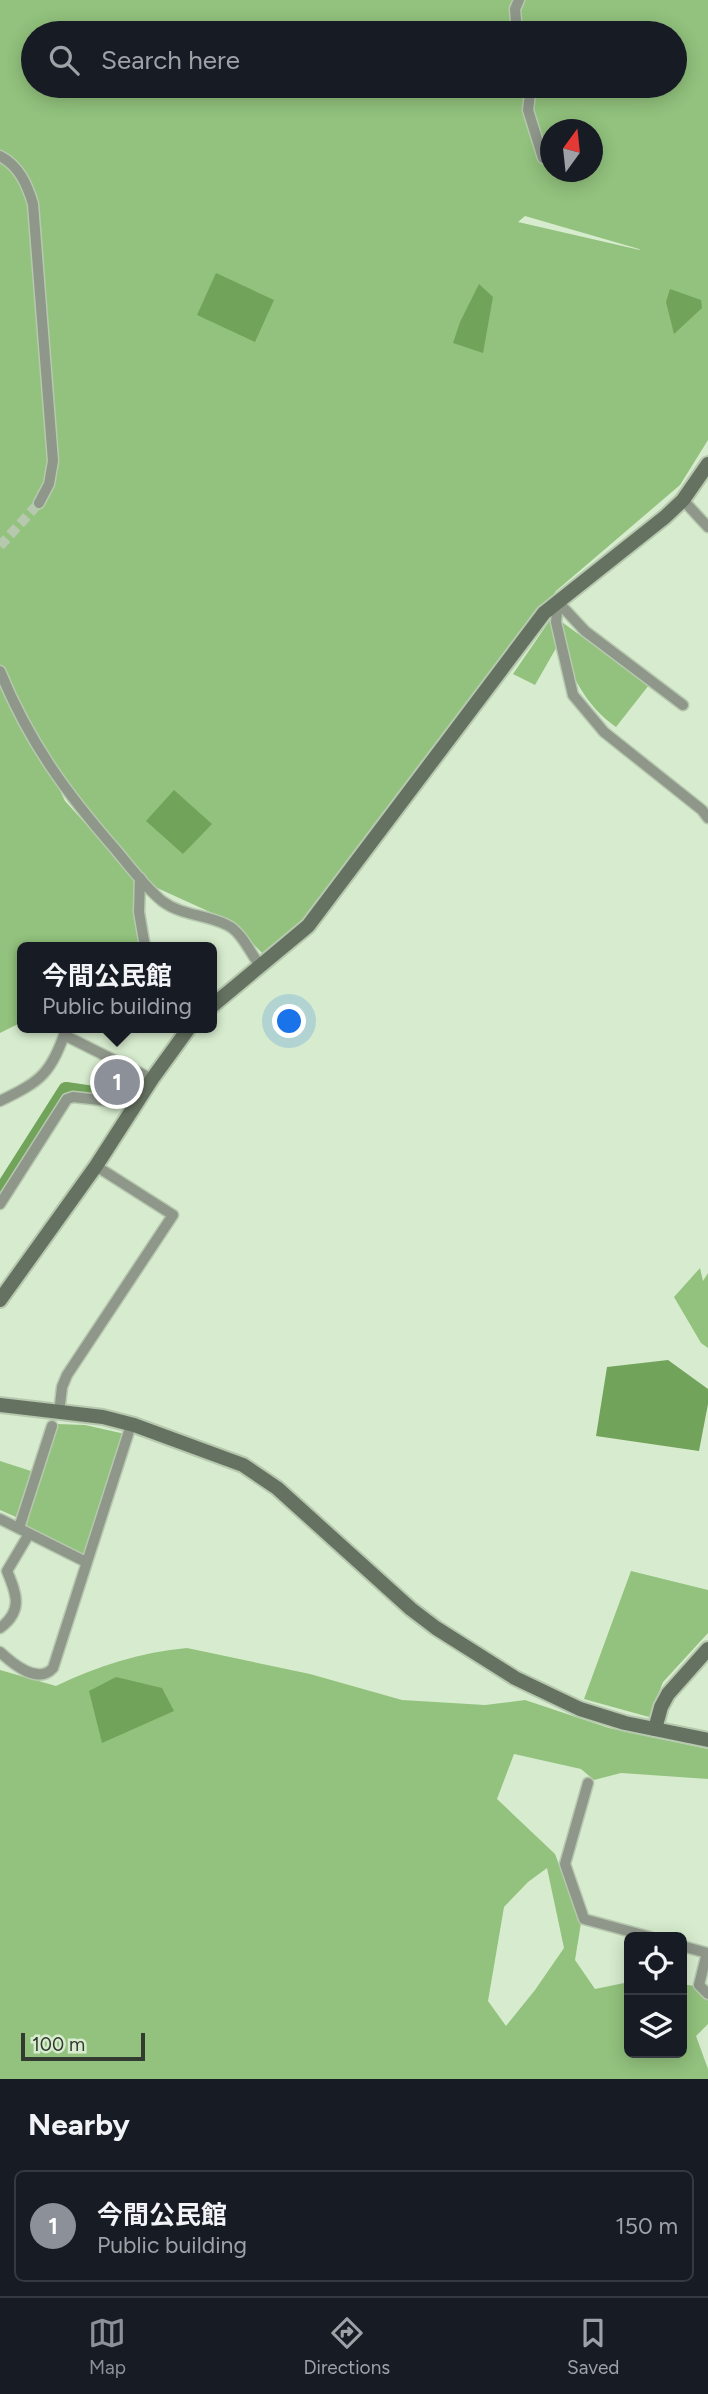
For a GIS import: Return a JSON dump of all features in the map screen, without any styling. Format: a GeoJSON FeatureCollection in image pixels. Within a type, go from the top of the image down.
{"type":"FeatureCollection","features":[{"type":"Feature","properties":{"kind":"street"},"geometry":{"type":"LineString","coordinates":[[516,21],[515,9],[519,0]]}},
{"type":"Feature","properties":{"kind":"street"},"geometry":{"type":"LineString","coordinates":[[530,98],[528,110],[540,148]]}},
{"type":"Feature","properties":{"kind":"street"},"geometry":{"type":"LineString","coordinates":[[0,156],[15,167],[23,178],[33,204],[53,461],[49,484],[38,503]]}},
{"type":"Feature","properties":{"kind":"street"},"geometry":{"type":"LineString","coordinates":[[217,1002],[308,926],[544,613],[665,517],[683,500],[708,465]]}},
{"type":"Feature","properties":{"kind":"street"},"geometry":{"type":"LineString","coordinates":[[683,500],[708,527]]}},
{"type":"Feature","properties":{"kind":"street"},"geometry":{"type":"LineString","coordinates":[[558,602],[584,631],[683,705]]}},
{"type":"Feature","properties":{"kind":"street"},"geometry":{"type":"LineString","coordinates":[[558,602],[556,622],[573,695],[604,732],[702,810],[708,818]]}},
{"type":"Feature","properties":{"kind":"street"},"geometry":{"type":"LineString","coordinates":[[0,671],[27,730],[45,759],[74,801],[140,878],[169,906],[181,913],[226,924],[233,929],[260,966]]}},
{"type":"Feature","properties":{"kind":"street"},"geometry":{"type":"LineString","coordinates":[[140,878],[139,912],[144,942]]}},
{"type":"Feature","properties":{"kind":"street"},"geometry":{"type":"LineString","coordinates":[[0,1101],[40,1079],[56,1057],[65,1033]]}},
{"type":"Feature","properties":{"kind":"street"},"geometry":{"type":"LineString","coordinates":[[67,1033],[152,1079]]}},
{"type":"Feature","properties":{"kind":"street"},"geometry":{"type":"LineString","coordinates":[[0,1300],[96,1166],[185,1033]]}},
{"type":"Feature","properties":{"kind":"street"},"geometry":{"type":"LineString","coordinates":[[0,1204],[67,1099],[73,1097],[137,1104]]}},
{"type":"Feature","properties":{"kind":"street"},"geometry":{"type":"LineString","coordinates":[[19,1528],[56,1419],[67,1375],[173,1215],[96,1166]]}},
{"type":"Feature","properties":{"kind":"street"},"geometry":{"type":"LineString","coordinates":[[0,1405],[56,1419],[103,1417],[243,1465],[277,1488],[411,1609],[515,1678],[580,1709],[708,1740]]}},
{"type":"Feature","properties":{"kind":"street"},"geometry":{"type":"LineString","coordinates":[[0,1652],[28,1672],[39,1676],[47,1674],[53,1668],[131,1425]]}},
{"type":"Feature","properties":{"kind":"street"},"geometry":{"type":"LineString","coordinates":[[0,1519],[86,1562]]}},
{"type":"Feature","properties":{"kind":"street"},"geometry":{"type":"LineString","coordinates":[[0,1628],[12,1619],[16,1607],[14,1588],[4,1568],[29,1534]]}},
{"type":"Feature","properties":{"kind":"street"},"geometry":{"type":"LineString","coordinates":[[655,1729],[668,1694],[708,1649]]}},
{"type":"Feature","properties":{"kind":"street"},"geometry":{"type":"LineString","coordinates":[[588,1783],[565,1864],[584,1919],[632,1932]]}},
{"type":"Feature","properties":{"kind":"street"},"geometry":{"type":"LineString","coordinates":[[687,1947],[707,1953],[699,1985],[708,1994]]}},
{"type":"Feature","properties":{"kind":"shaded area"},"geometry":{"type":"Polygon","coordinates":[[[0,0],[708,0],[708,440],[680,485],[556,591],[303,928],[263,954],[232,922],[155,887],[47,763],[65,801],[133,876],[140,907],[140,942],[17,942],[17,1024],[0,1033],[0,0]],[[525,216],[518,222],[640,250],[525,216]]]}},
{"type":"Feature","properties":{"kind":"shaded area"},"geometry":{"type":"Polygon","coordinates":[[[216,273],[274,300],[255,342],[197,315],[216,273]]]}},
{"type":"Feature","properties":{"kind":"shaded area"},"geometry":{"type":"Polygon","coordinates":[[[479,284],[493,297],[483,353],[453,343],[479,284]]]}},
{"type":"Feature","properties":{"kind":"shaded area"},"geometry":{"type":"Polygon","coordinates":[[[670,289],[701,300],[702,308],[674,334],[666,302],[670,289]]]}},
{"type":"Feature","properties":{"kind":"shaded area"},"geometry":{"type":"Polygon","coordinates":[[[550,620],[559,620],[649,685],[616,727],[588,700],[559,643],[535,685],[513,674],[550,620]]]}},
{"type":"Feature","properties":{"kind":"shaded area"},"geometry":{"type":"Polygon","coordinates":[[[174,790],[212,824],[183,854],[146,821],[174,790]]]}},
{"type":"Feature","properties":{"kind":"shaded area"},"geometry":{"type":"Polygon","coordinates":[[[700,1268],[703,1281],[708,1273],[708,1348],[701,1343],[674,1297],[700,1268]]]}},
{"type":"Feature","properties":{"kind":"shaded area"},"geometry":{"type":"Polygon","coordinates":[[[668,1360],[708,1389],[708,1404],[699,1451],[596,1436],[607,1367],[668,1360]]]}},
{"type":"Feature","properties":{"kind":"shaded area"},"geometry":{"type":"Polygon","coordinates":[[[57,1424],[85,1425],[125,1434],[85,1555],[23,1525],[57,1424]]]}},
{"type":"Feature","properties":{"kind":"shaded area"},"geometry":{"type":"Polygon","coordinates":[[[0,1461],[31,1471],[16,1517],[0,1510],[0,1461]]]}},
{"type":"Feature","properties":{"kind":"shaded area"},"geometry":{"type":"Polygon","coordinates":[[[631,1571],[708,1590],[708,1633],[663,1682],[649,1717],[584,1699],[631,1571]]]}},
{"type":"Feature","properties":{"kind":"shaded area"},"geometry":{"type":"Polygon","coordinates":[[[187,1648],[310,1674],[402,1700],[485,1705],[525,1700],[609,1728],[708,1749],[708,1779],[621,1773],[594,1780],[581,1769],[514,1754],[497,1799],[555,1854],[581,1923],[575,1960],[595,1989],[624,1983],[624,2058],[687,2058],[687,1985],[694,1986],[708,1998],[708,2024],[696,2036],[708,2069],[708,2079],[0,2079],[0,1670],[56,1686],[87,1672],[153,1653],[187,1648]],[[547,1868],[528,1882],[504,1907],[488,2001],[506,2026],[564,1948],[547,1868]]]}},
{"type":"Feature","properties":{"kind":"shaded area"},"geometry":{"type":"Polygon","coordinates":[[[116,1677],[162,1688],[174,1711],[102,1743],[89,1691],[116,1677]]]}},
{"type":"Feature","properties":{"kind":"waterway"},"geometry":{"type":"LineString","coordinates":[[0,1194],[66,1090],[121,1098]]}},
{"type":"Feature","properties":{"kind":"tunnel"},"geometry":{"type":"LineString","coordinates":[[0,546],[39,503]]}},
{"type":"Feature","properties":{"kind":"place","name":"今間公民館"},"geometry":{"type":"Point","coordinates":[117,1082]}}]}
